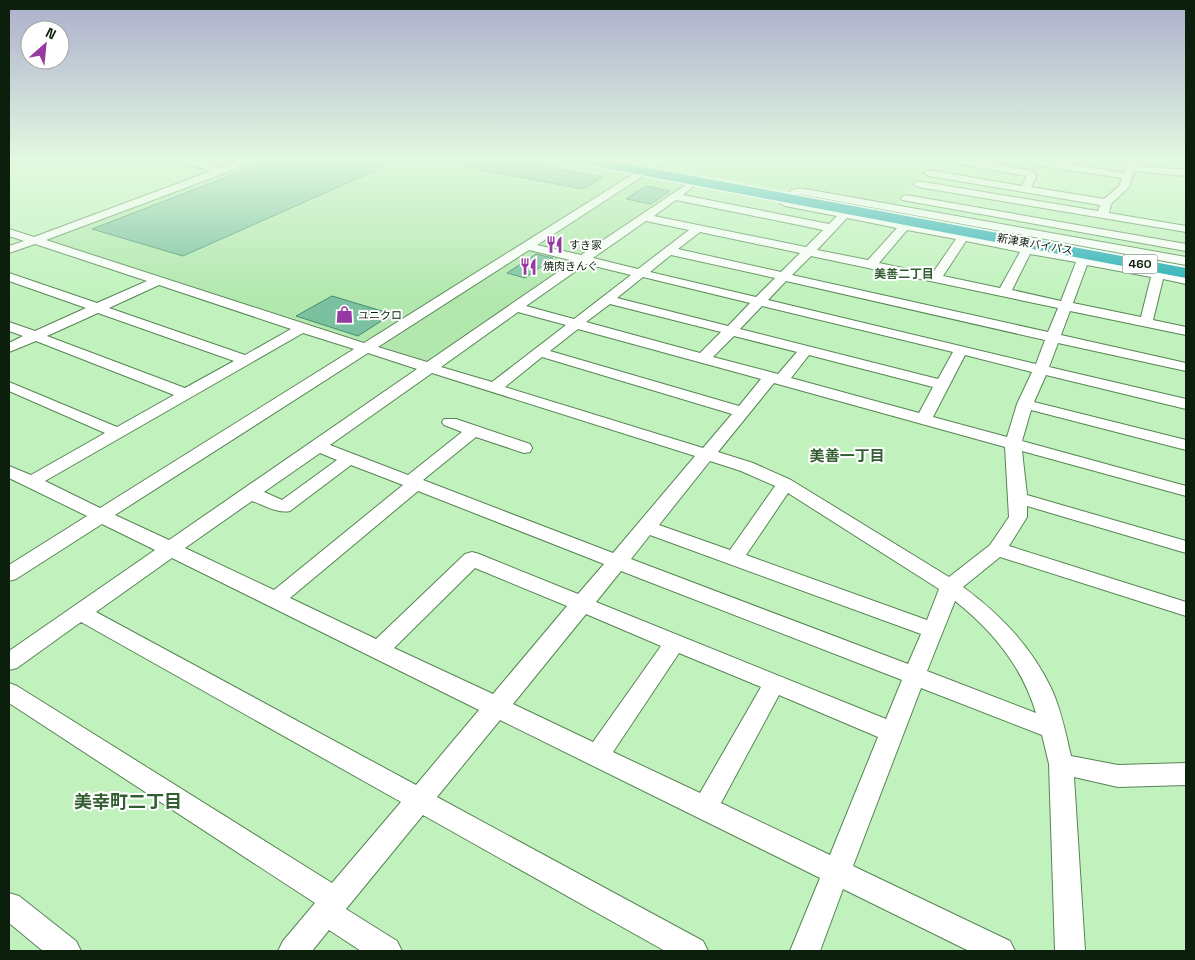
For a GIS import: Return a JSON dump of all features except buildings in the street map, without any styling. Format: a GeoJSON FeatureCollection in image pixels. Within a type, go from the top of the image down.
{"type":"FeatureCollection","features":[{"type":"Feature","properties":{"kind":"highway","name":"新津東バイパス"},"geometry":{"type":"LineString","coordinates":[[838,206],[1186,268]]}},
{"type":"Feature","properties":{"kind":"highway","name":"新津東バイパス"},"geometry":{"type":"LineString","coordinates":[[1089,252],[1186,272]]}},
{"type":"Feature","properties":{"kind":"street"},"geometry":{"type":"LineString","coordinates":[[9,250],[127,206]]}},
{"type":"Feature","properties":{"kind":"street"},"geometry":{"type":"LineString","coordinates":[[9,574],[591,206]]}},
{"type":"Feature","properties":{"kind":"street"},"geometry":{"type":"LineString","coordinates":[[9,662],[660,206]]}},
{"type":"Feature","properties":{"kind":"street"},"geometry":{"type":"LineString","coordinates":[[722,206],[832,228]]}},
{"type":"Feature","properties":{"kind":"street"},"geometry":{"type":"LineString","coordinates":[[800,206],[1027,249],[1089,252],[1186,262]]}},
{"type":"Feature","properties":{"kind":"street"},"geometry":{"type":"LineString","coordinates":[[880,206],[1089,252],[1158,274],[1186,280]]}},
{"type":"Feature","properties":{"kind":"street"},"geometry":{"type":"LineString","coordinates":[[897,209],[900,206]]}},
{"type":"Feature","properties":{"kind":"street"},"geometry":{"type":"LineString","coordinates":[[949,206],[1186,248]]}},
{"type":"Feature","properties":{"kind":"street"},"geometry":{"type":"LineString","coordinates":[[1047,206],[1186,229]]}},
{"type":"Feature","properties":{"kind":"street"},"geometry":{"type":"LineString","coordinates":[[806,951],[950,587],[998,549],[1018,518],[1013,443],[1025,404],[1089,252],[1105,206]]}},
{"type":"Feature","properties":{"kind":"street"},"geometry":{"type":"LineString","coordinates":[[703,359],[845,214]]}},
{"type":"Feature","properties":{"kind":"street"},"geometry":{"type":"LineString","coordinates":[[645,217],[1186,331]]}},
{"type":"Feature","properties":{"kind":"street"},"geometry":{"type":"LineString","coordinates":[[871,265],[904,226]]}},
{"type":"Feature","properties":{"kind":"street"},"geometry":{"type":"LineString","coordinates":[[495,387],[698,228]]}},
{"type":"Feature","properties":{"kind":"street"},"geometry":{"type":"LineString","coordinates":[[9,232],[302,328],[708,454],[747,468],[785,484],[950,587],[984,613],[1018,651],[1041,691],[1053,729],[1061,764],[1070,951]]}},
{"type":"Feature","properties":{"kind":"street"},"geometry":{"type":"LineString","coordinates":[[935,278],[963,237]]}},
{"type":"Feature","properties":{"kind":"street"},"geometry":{"type":"LineString","coordinates":[[527,246],[1186,404]]}},
{"type":"Feature","properties":{"kind":"street"},"geometry":{"type":"LineString","coordinates":[[1004,293],[1027,249]]}},
{"type":"Feature","properties":{"kind":"street"},"geometry":{"type":"LineString","coordinates":[[669,251],[1186,367]]}},
{"type":"Feature","properties":{"kind":"street"},"geometry":{"type":"LineString","coordinates":[[1146,323],[1158,274]]}},
{"type":"Feature","properties":{"kind":"street"},"geometry":{"type":"LineString","coordinates":[[9,277],[246,360]]}},
{"type":"Feature","properties":{"kind":"street"},"geometry":{"type":"LineString","coordinates":[[9,348],[158,281]]}},
{"type":"Feature","properties":{"kind":"street"},"geometry":{"type":"LineString","coordinates":[[607,299],[942,385]]}},
{"type":"Feature","properties":{"kind":"street"},"geometry":{"type":"LineString","coordinates":[[515,307],[1186,491]]}},
{"type":"Feature","properties":{"kind":"street"},"geometry":{"type":"LineString","coordinates":[[9,326],[186,394]]}},
{"type":"Feature","properties":{"kind":"street"},"geometry":{"type":"LineString","coordinates":[[31,482],[302,328]]}},
{"type":"Feature","properties":{"kind":"street"},"geometry":{"type":"LineString","coordinates":[[293,951],[743,412],[806,350]]}},
{"type":"Feature","properties":{"kind":"street"},"geometry":{"type":"LineString","coordinates":[[924,419],[961,350]]}},
{"type":"Feature","properties":{"kind":"street"},"geometry":{"type":"LineString","coordinates":[[539,352],[743,412]]}},
{"type":"Feature","properties":{"kind":"street"},"geometry":{"type":"LineString","coordinates":[[9,386],[118,433]]}},
{"type":"Feature","properties":{"kind":"street"},"geometry":{"type":"LineString","coordinates":[[1025,404],[1186,445]]}},
{"type":"Feature","properties":{"kind":"street"},"geometry":{"type":"LineString","coordinates":[[450,422],[524,448]]}},
{"type":"Feature","properties":{"kind":"street"},"geometry":{"type":"LineString","coordinates":[[275,600],[474,430]]}},
{"type":"Feature","properties":{"kind":"street"},"geometry":{"type":"LineString","coordinates":[[317,446],[1053,729]]}},
{"type":"Feature","properties":{"kind":"street"},"geometry":{"type":"LineString","coordinates":[[250,493],[284,507],[349,459]]}},
{"type":"Feature","properties":{"kind":"street"},"geometry":{"type":"LineString","coordinates":[[9,471],[1000,951]]}},
{"type":"Feature","properties":{"kind":"street"},"geometry":{"type":"LineString","coordinates":[[734,558],[785,484]]}},
{"type":"Feature","properties":{"kind":"street"},"geometry":{"type":"LineString","coordinates":[[1018,498],[1186,547]]}},
{"type":"Feature","properties":{"kind":"street"},"geometry":{"type":"LineString","coordinates":[[647,527],[933,630]]}},
{"type":"Feature","properties":{"kind":"street"},"geometry":{"type":"LineString","coordinates":[[998,549],[1186,609]]}},
{"type":"Feature","properties":{"kind":"street"},"geometry":{"type":"LineString","coordinates":[[378,650],[472,559],[892,732]]}},
{"type":"Feature","properties":{"kind":"street"},"geometry":{"type":"LineString","coordinates":[[80,612],[693,951]]}},
{"type":"Feature","properties":{"kind":"street"},"geometry":{"type":"LineString","coordinates":[[596,756],[675,643]]}},
{"type":"Feature","properties":{"kind":"street"},"geometry":{"type":"LineString","coordinates":[[705,808],[774,684]]}},
{"type":"Feature","properties":{"kind":"street"},"geometry":{"type":"LineString","coordinates":[[9,692],[331,906],[387,951]]}},
{"type":"Feature","properties":{"kind":"street"},"geometry":{"type":"LineString","coordinates":[[1061,764],[1118,776],[1186,774]]}},
{"type":"Feature","properties":{"kind":"street"},"geometry":{"type":"LineString","coordinates":[[9,906],[66,951]]}},
{"type":"Feature","properties":{"kind":"shaded area"},"geometry":{"type":"Polygon","coordinates":[[[139,206],[656,206],[431,362],[45,241],[139,206]]]}},
{"type":"Feature","properties":{"kind":"place","name":"すき家"},"geometry":{"type":"Point","coordinates":[555,245]}},
{"type":"Feature","properties":{"kind":"place","name":"焼肉きんぐ"},"geometry":{"type":"Point","coordinates":[529,266]}},
{"type":"Feature","properties":{"kind":"place","name":"ユニクロ"},"geometry":{"type":"Point","coordinates":[344,315]}},
{"type":"Feature","properties":{"kind":"district","name":"美善二丁目"},"geometry":{"type":"Point","coordinates":[904,274]}},
{"type":"Feature","properties":{"kind":"district","name":"美善一丁目"},"geometry":{"type":"Point","coordinates":[847,455]}},
{"type":"Feature","properties":{"kind":"district","name":"美幸町二丁目"},"geometry":{"type":"Point","coordinates":[128,801]}}]}
